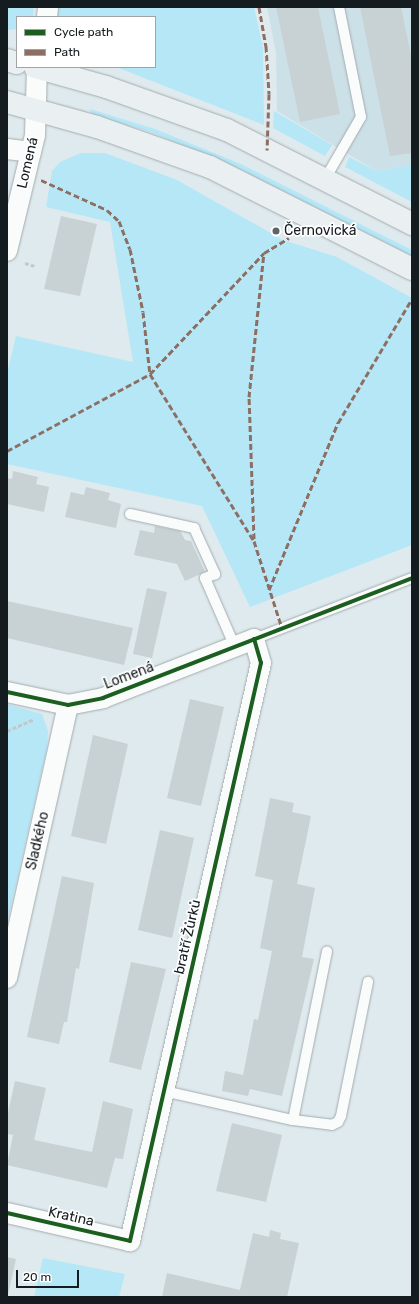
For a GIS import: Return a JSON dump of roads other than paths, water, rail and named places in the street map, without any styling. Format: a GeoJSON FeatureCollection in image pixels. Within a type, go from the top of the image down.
{"type":"FeatureCollection","features":[{"type":"Feature","properties":{"kind":"main road"},"geometry":{"type":"LineString","coordinates":[[39,68],[106,87],[227,130],[412,224]]}},
{"type":"Feature","properties":{"kind":"main road"},"geometry":{"type":"LineString","coordinates":[[7,102],[36,103],[210,167],[412,269]]}},
{"type":"Feature","properties":{"kind":"street","name":"Lomená"},"geometry":{"type":"LineString","coordinates":[[7,251],[35,135],[36,103],[32,68]]}},
{"type":"Feature","properties":{"kind":"street"},"geometry":{"type":"LineString","coordinates":[[7,149],[31,152]]}},
{"type":"Feature","properties":{"kind":"street","name":"Lomená"},"geometry":{"type":"LineString","coordinates":[[7,692],[68,705],[103,698],[254,639]]}},
{"type":"Feature","properties":{"kind":"street","name":"bratří Žůrků"},"geometry":{"type":"LineString","coordinates":[[130,1241],[261,663],[254,639]]}},
{"type":"Feature","properties":{"kind":"street","name":"Sladkého"},"geometry":{"type":"LineString","coordinates":[[7,978],[68,705]]}},
{"type":"Feature","properties":{"kind":"street","name":"Kratina"},"geometry":{"type":"LineString","coordinates":[[7,1213],[130,1241]]}},
{"type":"Feature","properties":{"kind":"lane"},"geometry":{"type":"LineString","coordinates":[[325,179],[361,117],[339,7]]}},
{"type":"Feature","properties":{"kind":"lane"},"geometry":{"type":"LineString","coordinates":[[130,514],[194,528],[215,574],[205,578],[235,647]]}},
{"type":"Feature","properties":{"kind":"lane"},"geometry":{"type":"LineString","coordinates":[[254,639],[412,578]]}},
{"type":"Feature","properties":{"kind":"lane"},"geometry":{"type":"LineString","coordinates":[[293,1120],[327,951]]}},
{"type":"Feature","properties":{"kind":"lane"},"geometry":{"type":"LineString","coordinates":[[164,1091],[293,1120],[332,1125],[342,1116],[368,982]]}},
{"type":"Feature","properties":{"kind":"place","name":"Černovická"},"geometry":{"type":"Point","coordinates":[276,231]}}]}
